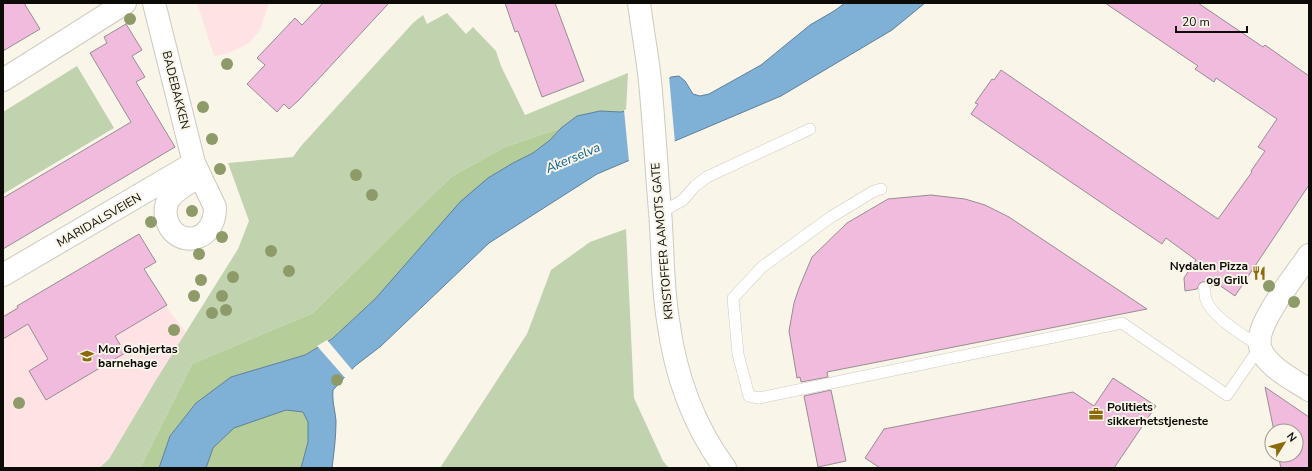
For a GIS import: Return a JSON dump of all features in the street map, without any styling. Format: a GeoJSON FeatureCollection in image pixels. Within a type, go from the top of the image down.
{"type":"FeatureCollection","features":[{"type":"Feature","properties":{"kind":"street"},"geometry":{"type":"LineString","coordinates":[[3,80],[125,3]]}},
{"type":"Feature","properties":{"kind":"street","name":"BADEBAKKEN"},"geometry":{"type":"LineString","coordinates":[[154,3],[196,170]]}},
{"type":"Feature","properties":{"kind":"street","name":"KRISTOFFER AAMOTS GATE"},"geometry":{"type":"LineString","coordinates":[[639,3],[649,73],[668,320],[677,366],[692,412],[714,453],[725,468]]}},
{"type":"Feature","properties":{"kind":"street","name":"MARIDALSVEIEN"},"geometry":{"type":"LineString","coordinates":[[3,275],[196,170]]}},
{"type":"Feature","properties":{"kind":"street"},"geometry":{"type":"LineString","coordinates":[[1309,255],[1277,302],[1260,334],[1260,347],[1263,354],[1270,362],[1309,390]]}},
{"type":"Feature","properties":{"kind":"lane"},"geometry":{"type":"LineString","coordinates":[[660,213],[683,200],[707,177],[810,129]]}},
{"type":"Feature","properties":{"kind":"lane"},"geometry":{"type":"LineString","coordinates":[[882,189],[874,191],[831,217],[762,267],[734,298],[738,354],[749,396],[759,398],[1122,323],[1227,395],[1260,347],[1221,319],[1212,310],[1206,300],[1204,288]]}},
{"type":"Feature","properties":{"kind":"shaded area"},"geometry":{"type":"Polygon","coordinates":[[[197,3],[269,3],[260,30],[250,42],[238,49],[214,56],[197,3]]]}},
{"type":"Feature","properties":{"kind":"shaded area","name":"Mor Gohjertas barnehage"},"geometry":{"type":"Polygon","coordinates":[[[139,234],[156,262],[144,269],[170,312],[186,332],[109,459],[99,468],[3,468],[3,315],[139,234]]]}},
{"type":"Feature","properties":{"kind":"green space"},"geometry":{"type":"Polygon","coordinates":[[[447,13],[466,34],[473,27],[496,51],[501,66],[525,115],[628,73],[626,111],[600,111],[577,116],[561,128],[505,147],[451,177],[313,313],[192,364],[140,468],[99,468],[109,459],[156,380],[238,249],[249,221],[228,163],[293,157],[301,146],[413,23],[423,15],[427,24],[447,13]]]}},
{"type":"Feature","properties":{"kind":"green space"},"geometry":{"type":"Polygon","coordinates":[[[77,66],[114,128],[3,194],[3,112],[77,66]]]}},
{"type":"Feature","properties":{"kind":"green space"},"geometry":{"type":"Polygon","coordinates":[[[561,128],[550,140],[533,153],[488,178],[376,298],[332,339],[305,355],[231,377],[196,403],[170,436],[159,468],[140,468],[192,364],[313,313],[451,177],[505,147],[561,128]]]}},
{"type":"Feature","properties":{"kind":"green space"},"geometry":{"type":"Polygon","coordinates":[[[626,229],[634,398],[663,461],[669,468],[440,468],[527,334],[551,270],[590,242],[626,229]]]}},
{"type":"Feature","properties":{"kind":"green space"},"geometry":{"type":"Polygon","coordinates":[[[286,410],[303,412],[308,422],[308,442],[301,468],[206,468],[213,448],[234,428],[286,410]]]}},
{"type":"Feature","properties":{"kind":"water","name":"Akerselva"},"geometry":{"type":"Polygon","coordinates":[[[845,3],[925,3],[892,30],[781,96],[597,174],[489,243],[381,346],[355,366],[333,390],[336,421],[332,468],[301,468],[308,442],[308,422],[303,412],[286,410],[234,428],[213,448],[206,468],[159,468],[170,436],[196,403],[231,377],[305,355],[332,339],[376,298],[460,202],[488,178],[533,153],[577,116],[600,111],[621,112],[635,109],[671,77],[679,76],[685,81],[693,94],[700,96],[709,94],[761,65],[810,25],[845,3]]]}},
{"type":"Feature","properties":{"kind":"pier"},"geometry":{"type":"Polygon","coordinates":[[[669,76],[675,143],[629,162],[624,110],[635,107],[652,96],[663,81],[669,76]]]}},
{"type":"Feature","properties":{"kind":"pier"},"geometry":{"type":"Polygon","coordinates":[[[327,340],[353,371],[346,379],[317,346],[327,340]]]}},
{"type":"Feature","properties":{"kind":"building"},"geometry":{"type":"Polygon","coordinates":[[[3,3],[24,3],[40,29],[3,51],[3,3]]]}},
{"type":"Feature","properties":{"kind":"building"},"geometry":{"type":"Polygon","coordinates":[[[323,3],[389,3],[299,100],[289,109],[284,104],[277,112],[247,84],[265,65],[257,58],[295,18],[302,25],[323,3]]]}},
{"type":"Feature","properties":{"kind":"building"},"geometry":{"type":"Polygon","coordinates":[[[505,3],[555,3],[584,81],[542,97],[518,31],[515,32],[505,3]]]}},
{"type":"Feature","properties":{"kind":"building"},"geometry":{"type":"Polygon","coordinates":[[[1105,3],[1198,3],[1263,47],[1265,45],[1309,76],[1309,185],[1235,296],[1219,285],[1211,286],[1206,281],[1200,283],[1197,289],[1185,291],[1184,278],[1196,260],[1166,238],[1162,244],[971,114],[978,104],[975,103],[992,79],[994,80],[1001,70],[1218,219],[1252,172],[1251,171],[1265,151],[1258,147],[1277,119],[1216,78],[1214,82],[1195,69],[1198,66],[1105,3]]]}},
{"type":"Feature","properties":{"kind":"building"},"geometry":{"type":"Polygon","coordinates":[[[126,24],[142,50],[132,56],[145,77],[136,82],[175,147],[3,249],[3,198],[131,122],[90,53],[107,43],[104,37],[126,24]]]}},
{"type":"Feature","properties":{"kind":"building"},"geometry":{"type":"Polygon","coordinates":[[[931,195],[965,199],[985,205],[1009,217],[1147,309],[827,372],[828,377],[801,382],[800,377],[797,378],[789,331],[794,303],[812,257],[847,223],[888,199],[931,195]]]}},
{"type":"Feature","properties":{"kind":"building"},"geometry":{"type":"Polygon","coordinates":[[[139,234],[156,262],[144,269],[167,305],[115,336],[125,353],[46,400],[29,371],[48,359],[28,324],[3,339],[3,317],[18,308],[17,306],[139,234]]]}},
{"type":"Feature","properties":{"kind":"building"},"geometry":{"type":"Polygon","coordinates":[[[1113,378],[1156,406],[1114,468],[880,468],[865,458],[884,429],[1073,392],[1094,406],[1113,378]]]}},
{"type":"Feature","properties":{"kind":"building"},"geometry":{"type":"Polygon","coordinates":[[[1265,387],[1309,417],[1309,468],[1281,468],[1280,463],[1304,463],[1304,423],[1272,423],[1265,387]]]}},
{"type":"Feature","properties":{"kind":"building"},"geometry":{"type":"Polygon","coordinates":[[[831,390],[846,461],[818,467],[804,396],[831,390]]]}},
{"type":"Feature","properties":{"kind":"place","name":"Nydalen Pizza og Grill"},"geometry":{"type":"Point","coordinates":[1259,273]}},
{"type":"Feature","properties":{"kind":"place","name":"Mor Gohjertas barnehage"},"geometry":{"type":"Point","coordinates":[87,356]}},
{"type":"Feature","properties":{"kind":"place","name":"Politiets sikkerhetstjeneste"},"geometry":{"type":"Point","coordinates":[1096,414]}}]}
